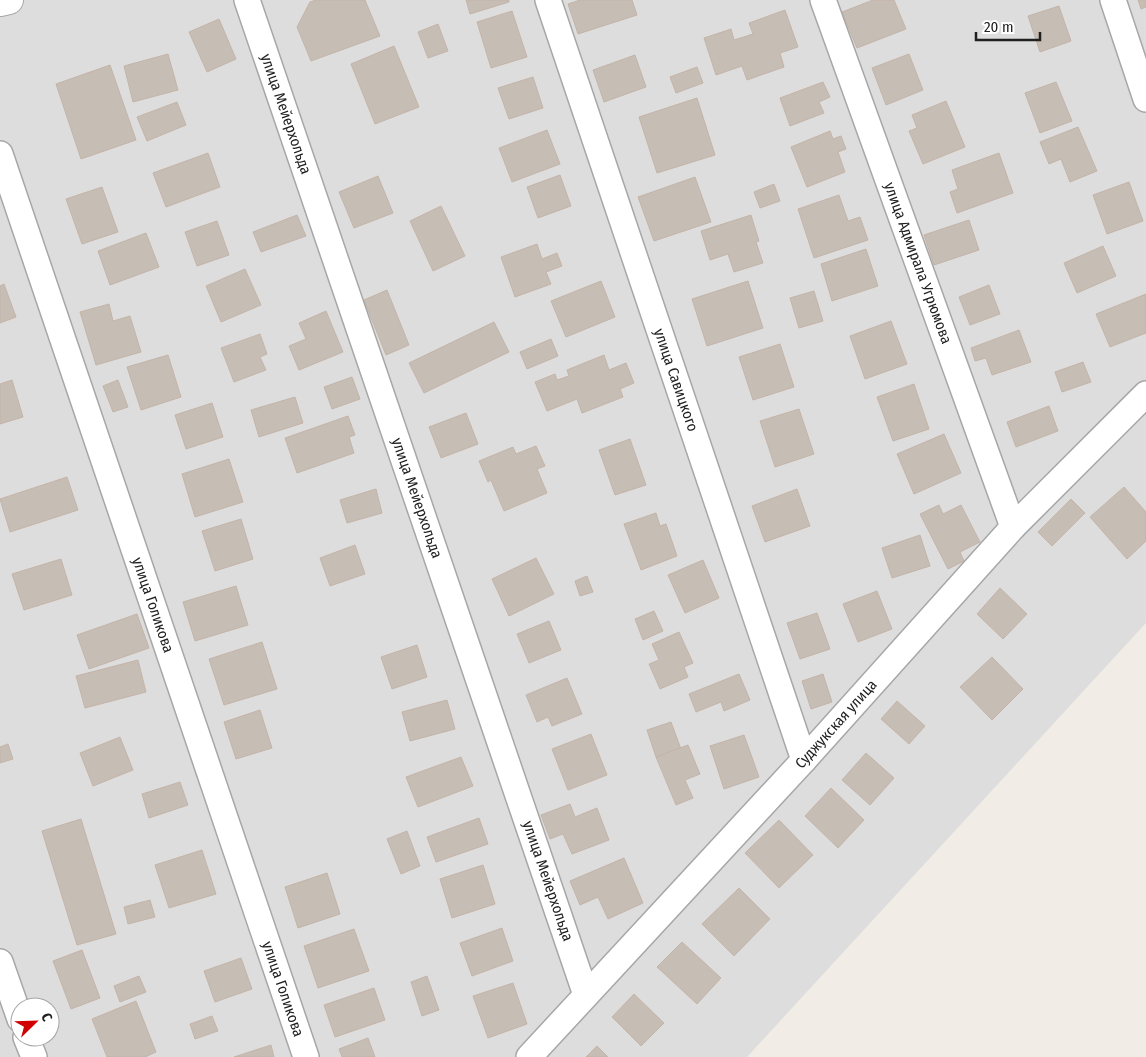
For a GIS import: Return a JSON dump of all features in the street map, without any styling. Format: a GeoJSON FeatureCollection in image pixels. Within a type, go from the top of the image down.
{"type":"FeatureCollection","features":[{"type":"Feature","properties":{"kind":"street"},"geometry":{"type":"LineString","coordinates":[[0,2],[9,0]]}},
{"type":"Feature","properties":{"kind":"street","name":"улица Мейерхольда"},"geometry":{"type":"LineString","coordinates":[[247,0],[586,995]]}},
{"type":"Feature","properties":{"kind":"street","name":"улица Савицкого"},"geometry":{"type":"LineString","coordinates":[[548,0],[804,760]]}},
{"type":"Feature","properties":{"kind":"street","name":"улица Адмирала Угрюмова"},"geometry":{"type":"LineString","coordinates":[[824,0],[1013,527]]}},
{"type":"Feature","properties":{"kind":"street"},"geometry":{"type":"LineString","coordinates":[[1113,0],[1146,99]]}},
{"type":"Feature","properties":{"kind":"street","name":"улица Голикова"},"geometry":{"type":"LineString","coordinates":[[0,154],[306,1057]]}},
{"type":"Feature","properties":{"kind":"street","name":"Суджукская улица"},"geometry":{"type":"LineString","coordinates":[[529,1057],[804,760],[1013,527],[1146,394]]}},
{"type":"Feature","properties":{"kind":"street"},"geometry":{"type":"LineString","coordinates":[[0,962],[12,997]]}},
{"type":"Feature","properties":{"kind":"shaded area"},"geometry":{"type":"Polygon","coordinates":[[[0,0],[1146,0],[1146,623],[747,1057],[0,1057],[0,0]]]}},
{"type":"Feature","properties":{"kind":"building"},"geometry":{"type":"Polygon","coordinates":[[[316,0],[365,0],[380,36],[311,61],[297,27],[310,2],[316,0]]]}},
{"type":"Feature","properties":{"kind":"building"},"geometry":{"type":"Polygon","coordinates":[[[466,0],[509,0],[509,2],[470,14],[466,0]]]}},
{"type":"Feature","properties":{"kind":"building"},"geometry":{"type":"Polygon","coordinates":[[[580,0],[632,0],[637,15],[578,34],[568,4],[580,0]]]}},
{"type":"Feature","properties":{"kind":"building"},"geometry":{"type":"Polygon","coordinates":[[[873,0],[894,0],[906,29],[857,48],[842,12],[873,0]]]}},
{"type":"Feature","properties":{"kind":"building"},"geometry":{"type":"Polygon","coordinates":[[[1138,0],[1146,0],[1146,7],[1141,9],[1138,0]]]}},
{"type":"Feature","properties":{"kind":"building"},"geometry":{"type":"Polygon","coordinates":[[[1059,6],[1071,41],[1040,52],[1028,16],[1059,6]]]}},
{"type":"Feature","properties":{"kind":"building"},"geometry":{"type":"Polygon","coordinates":[[[785,10],[798,47],[780,53],[784,67],[747,80],[742,66],[716,75],[704,38],[731,29],[734,40],[753,34],[749,23],[785,10]]]}},
{"type":"Feature","properties":{"kind":"building"},"geometry":{"type":"Polygon","coordinates":[[[512,11],[527,57],[491,68],[477,22],[512,11]]]}},
{"type":"Feature","properties":{"kind":"building"},"geometry":{"type":"Polygon","coordinates":[[[219,19],[236,59],[207,72],[189,32],[219,19]]]}},
{"type":"Feature","properties":{"kind":"building"},"geometry":{"type":"Polygon","coordinates":[[[438,24],[448,51],[428,58],[418,32],[438,24]]]}},
{"type":"Feature","properties":{"kind":"building"},"geometry":{"type":"Polygon","coordinates":[[[394,46],[419,107],[375,124],[351,64],[394,46]]]}},
{"type":"Feature","properties":{"kind":"building"},"geometry":{"type":"Polygon","coordinates":[[[168,54],[178,90],[133,102],[124,66],[168,54]]]}},
{"type":"Feature","properties":{"kind":"building"},"geometry":{"type":"Polygon","coordinates":[[[909,54],[923,90],[886,105],[872,68],[909,54]]]}},
{"type":"Feature","properties":{"kind":"building"},"geometry":{"type":"Polygon","coordinates":[[[635,55],[646,87],[604,102],[593,70],[635,55]]]}},
{"type":"Feature","properties":{"kind":"building"},"geometry":{"type":"Polygon","coordinates":[[[110,65],[136,140],[81,159],[56,84],[110,65]]]}},
{"type":"Feature","properties":{"kind":"building"},"geometry":{"type":"Polygon","coordinates":[[[697,67],[703,83],[676,93],[670,77],[697,67]]]}},
{"type":"Feature","properties":{"kind":"building"},"geometry":{"type":"Polygon","coordinates":[[[533,77],[543,108],[509,119],[498,88],[533,77]]]}},
{"type":"Feature","properties":{"kind":"building"},"geometry":{"type":"Polygon","coordinates":[[[823,82],[830,97],[819,102],[824,113],[790,126],[780,98],[823,82]]]}},
{"type":"Feature","properties":{"kind":"building"},"geometry":{"type":"Polygon","coordinates":[[[1056,82],[1072,121],[1040,133],[1025,93],[1056,82]]]}},
{"type":"Feature","properties":{"kind":"building"},"geometry":{"type":"Polygon","coordinates":[[[697,98],[715,155],[657,173],[639,117],[697,98]]]}},
{"type":"Feature","properties":{"kind":"building"},"geometry":{"type":"Polygon","coordinates":[[[946,101],[965,147],[923,164],[909,131],[917,128],[912,115],[946,101]]]}},
{"type":"Feature","properties":{"kind":"building"},"geometry":{"type":"Polygon","coordinates":[[[177,102],[186,125],[147,141],[137,117],[177,102]]]}},
{"type":"Feature","properties":{"kind":"building"},"geometry":{"type":"Polygon","coordinates":[[[1078,127],[1097,171],[1070,182],[1061,159],[1049,164],[1040,142],[1078,127]]]}},
{"type":"Feature","properties":{"kind":"building"},"geometry":{"type":"Polygon","coordinates":[[[547,130],[560,164],[512,182],[499,148],[547,130]]]}},
{"type":"Feature","properties":{"kind":"building"},"geometry":{"type":"Polygon","coordinates":[[[830,131],[833,139],[841,136],[846,149],[838,152],[845,172],[807,187],[791,147],[830,131]]]}},
{"type":"Feature","properties":{"kind":"building"},"geometry":{"type":"Polygon","coordinates":[[[208,153],[220,187],[166,207],[153,173],[208,153]]]}},
{"type":"Feature","properties":{"kind":"building"},"geometry":{"type":"Polygon","coordinates":[[[999,153],[1013,193],[957,213],[950,192],[958,189],[952,170],[999,153]]]}},
{"type":"Feature","properties":{"kind":"building"},"geometry":{"type":"Polygon","coordinates":[[[560,175],[571,206],[538,218],[527,187],[560,175]]]}},
{"type":"Feature","properties":{"kind":"building"},"geometry":{"type":"Polygon","coordinates":[[[378,176],[393,213],[354,228],[339,192],[378,176]]]}},
{"type":"Feature","properties":{"kind":"building"},"geometry":{"type":"Polygon","coordinates":[[[695,177],[711,222],[654,241],[638,197],[695,177]]]}},
{"type":"Feature","properties":{"kind":"building"},"geometry":{"type":"Polygon","coordinates":[[[1129,182],[1143,221],[1107,234],[1093,195],[1129,182]]]}},
{"type":"Feature","properties":{"kind":"building"},"geometry":{"type":"Polygon","coordinates":[[[774,184],[780,201],[760,208],[754,192],[774,184]]]}},
{"type":"Feature","properties":{"kind":"building"},"geometry":{"type":"Polygon","coordinates":[[[102,187],[118,232],[82,244],[66,199],[102,187]]]}},
{"type":"Feature","properties":{"kind":"building"},"geometry":{"type":"Polygon","coordinates":[[[839,195],[848,221],[860,217],[868,240],[814,258],[798,209],[839,195]]]}},
{"type":"Feature","properties":{"kind":"building"},"geometry":{"type":"Polygon","coordinates":[[[441,206],[465,256],[433,271],[410,221],[441,206]]]}},
{"type":"Feature","properties":{"kind":"building"},"geometry":{"type":"Polygon","coordinates":[[[297,215],[306,236],[261,252],[253,232],[297,215]]]}},
{"type":"Feature","properties":{"kind":"building"},"geometry":{"type":"Polygon","coordinates":[[[751,215],[759,241],[756,242],[763,263],[734,272],[728,254],[710,260],[701,231],[751,215]]]}},
{"type":"Feature","properties":{"kind":"building"},"geometry":{"type":"Polygon","coordinates":[[[969,220],[979,250],[934,265],[924,235],[969,220]]]}},
{"type":"Feature","properties":{"kind":"building"},"geometry":{"type":"Polygon","coordinates":[[[217,221],[229,255],[197,266],[185,232],[217,221]]]}},
{"type":"Feature","properties":{"kind":"building"},"geometry":{"type":"Polygon","coordinates":[[[146,233],[159,267],[110,285],[98,251],[146,233]]]}},
{"type":"Feature","properties":{"kind":"building"},"geometry":{"type":"Polygon","coordinates":[[[537,244],[542,259],[557,253],[562,266],[546,272],[551,284],[515,297],[501,257],[537,244]]]}},
{"type":"Feature","properties":{"kind":"building"},"geometry":{"type":"Polygon","coordinates":[[[1103,246],[1116,276],[1077,293],[1064,263],[1103,246]]]}},
{"type":"Feature","properties":{"kind":"building"},"geometry":{"type":"Polygon","coordinates":[[[866,249],[878,286],[832,301],[821,264],[866,249]]]}},
{"type":"Feature","properties":{"kind":"building"},"geometry":{"type":"Polygon","coordinates":[[[245,269],[261,305],[221,322],[206,286],[245,269]]]}},
{"type":"Feature","properties":{"kind":"building"},"geometry":{"type":"Polygon","coordinates":[[[601,281],[615,317],[566,337],[551,301],[601,281]]]}},
{"type":"Feature","properties":{"kind":"building"},"geometry":{"type":"Polygon","coordinates":[[[748,281],[763,328],[707,346],[692,299],[748,281]]]}},
{"type":"Feature","properties":{"kind":"building"},"geometry":{"type":"Polygon","coordinates":[[[4,284],[16,317],[0,323],[0,286],[4,284]]]}},
{"type":"Feature","properties":{"kind":"building"},"geometry":{"type":"Polygon","coordinates":[[[989,285],[1000,314],[970,325],[959,297],[989,285]]]}},
{"type":"Feature","properties":{"kind":"building"},"geometry":{"type":"Polygon","coordinates":[[[387,290],[409,345],[386,355],[364,300],[387,290]]]}},
{"type":"Feature","properties":{"kind":"building"},"geometry":{"type":"Polygon","coordinates":[[[814,291],[823,321],[799,328],[790,298],[814,291]]]}},
{"type":"Feature","properties":{"kind":"building"},"geometry":{"type":"Polygon","coordinates":[[[1146,294],[1146,333],[1110,347],[1096,314],[1146,294]]]}},
{"type":"Feature","properties":{"kind":"building"},"geometry":{"type":"Polygon","coordinates":[[[109,304],[113,321],[130,316],[141,352],[96,365],[80,312],[109,304]]]}},
{"type":"Feature","properties":{"kind":"building"},"geometry":{"type":"Polygon","coordinates":[[[326,311],[343,352],[299,370],[289,346],[306,339],[299,323],[326,311]]]}},
{"type":"Feature","properties":{"kind":"building"},"geometry":{"type":"Polygon","coordinates":[[[891,321],[907,364],[865,379],[850,336],[891,321]]]}},
{"type":"Feature","properties":{"kind":"building"},"geometry":{"type":"Polygon","coordinates":[[[494,322],[509,352],[424,393],[409,363],[494,322]]]}},
{"type":"Feature","properties":{"kind":"building"},"geometry":{"type":"Polygon","coordinates":[[[1019,330],[1031,362],[992,375],[986,358],[975,361],[971,348],[1019,330]]]}},
{"type":"Feature","properties":{"kind":"building"},"geometry":{"type":"Polygon","coordinates":[[[260,334],[267,354],[260,357],[266,370],[234,382],[221,348],[260,334]]]}},
{"type":"Feature","properties":{"kind":"building"},"geometry":{"type":"Polygon","coordinates":[[[551,339],[558,356],[527,369],[520,352],[551,339]]]}},
{"type":"Feature","properties":{"kind":"building"},"geometry":{"type":"Polygon","coordinates":[[[780,344],[794,387],[753,400],[739,357],[780,344]]]}},
{"type":"Feature","properties":{"kind":"building"},"geometry":{"type":"Polygon","coordinates":[[[168,355],[181,397],[141,410],[127,367],[168,355]]]}},
{"type":"Feature","properties":{"kind":"building"},"geometry":{"type":"Polygon","coordinates":[[[604,355],[609,370],[626,363],[634,383],[620,389],[623,397],[582,413],[577,399],[547,411],[535,382],[555,374],[557,380],[569,376],[567,370],[604,355]]]}},
{"type":"Feature","properties":{"kind":"building"},"geometry":{"type":"Polygon","coordinates":[[[1083,362],[1091,382],[1062,392],[1055,372],[1083,362]]]}},
{"type":"Feature","properties":{"kind":"building"},"geometry":{"type":"Polygon","coordinates":[[[352,377],[360,399],[332,409],[324,387],[352,377]]]}},
{"type":"Feature","properties":{"kind":"building"},"geometry":{"type":"Polygon","coordinates":[[[12,380],[23,417],[0,424],[0,384],[12,380]]]}},
{"type":"Feature","properties":{"kind":"building"},"geometry":{"type":"Polygon","coordinates":[[[118,380],[128,407],[113,412],[103,386],[118,380]]]}},
{"type":"Feature","properties":{"kind":"building"},"geometry":{"type":"Polygon","coordinates":[[[914,384],[929,429],[893,441],[877,397],[914,384]]]}},
{"type":"Feature","properties":{"kind":"building"},"geometry":{"type":"Polygon","coordinates":[[[295,397],[303,423],[259,437],[251,410],[295,397]]]}},
{"type":"Feature","properties":{"kind":"building"},"geometry":{"type":"Polygon","coordinates":[[[212,403],[223,437],[186,449],[175,415],[212,403]]]}},
{"type":"Feature","properties":{"kind":"building"},"geometry":{"type":"Polygon","coordinates":[[[1049,406],[1058,431],[1016,447],[1007,422],[1049,406]]]}},
{"type":"Feature","properties":{"kind":"building"},"geometry":{"type":"Polygon","coordinates":[[[799,409],[814,454],[775,467],[760,421],[799,409]]]}},
{"type":"Feature","properties":{"kind":"building"},"geometry":{"type":"Polygon","coordinates":[[[466,413],[478,444],[441,458],[429,427],[466,413]]]}},
{"type":"Feature","properties":{"kind":"building"},"geometry":{"type":"Polygon","coordinates":[[[348,416],[355,435],[349,437],[354,453],[297,473],[285,438],[348,416]]]}},
{"type":"Feature","properties":{"kind":"building"},"geometry":{"type":"Polygon","coordinates":[[[944,434],[961,473],[914,494],[897,454],[944,434]]]}},
{"type":"Feature","properties":{"kind":"building"},"geometry":{"type":"Polygon","coordinates":[[[630,439],[646,485],[615,495],[599,450],[630,439]]]}},
{"type":"Feature","properties":{"kind":"building"},"geometry":{"type":"Polygon","coordinates":[[[536,446],[545,466],[537,469],[547,493],[504,511],[491,480],[488,482],[479,461],[513,447],[516,454],[536,446]]]}},
{"type":"Feature","properties":{"kind":"building"},"geometry":{"type":"Polygon","coordinates":[[[229,459],[243,502],[195,517],[182,474],[229,459]]]}},
{"type":"Feature","properties":{"kind":"building"},"geometry":{"type":"Polygon","coordinates":[[[67,477],[78,510],[10,532],[0,499],[67,477]]]}},
{"type":"Feature","properties":{"kind":"building"},"geometry":{"type":"Polygon","coordinates":[[[1124,487],[1146,512],[1146,541],[1127,559],[1090,517],[1124,487]]]}},
{"type":"Feature","properties":{"kind":"building"},"geometry":{"type":"Polygon","coordinates":[[[376,489],[382,513],[347,523],[340,500],[376,489]]]}},
{"type":"Feature","properties":{"kind":"building"},"geometry":{"type":"Polygon","coordinates":[[[797,489],[810,526],[765,542],[752,506],[797,489]]]}},
{"type":"Feature","properties":{"kind":"building"},"geometry":{"type":"Polygon","coordinates":[[[1071,499],[1085,513],[1052,546],[1038,532],[1071,499]]]}},
{"type":"Feature","properties":{"kind":"building"},"geometry":{"type":"Polygon","coordinates":[[[939,505],[943,514],[961,505],[980,542],[960,552],[964,561],[948,569],[920,514],[939,505]]]}},
{"type":"Feature","properties":{"kind":"building"},"geometry":{"type":"Polygon","coordinates":[[[656,513],[660,526],[666,524],[677,556],[641,570],[624,524],[656,513]]]}},
{"type":"Feature","properties":{"kind":"building"},"geometry":{"type":"Polygon","coordinates":[[[241,519],[253,559],[215,571],[202,531],[241,519]]]}},
{"type":"Feature","properties":{"kind":"building"},"geometry":{"type":"Polygon","coordinates":[[[920,535],[930,566],[892,578],[882,548],[920,535]]]}},
{"type":"Feature","properties":{"kind":"building"},"geometry":{"type":"Polygon","coordinates":[[[355,545],[365,574],[330,586],[320,558],[355,545]]]}},
{"type":"Feature","properties":{"kind":"building"},"geometry":{"type":"Polygon","coordinates":[[[536,558],[554,594],[509,616],[492,579],[536,558]]]}},
{"type":"Feature","properties":{"kind":"building"},"geometry":{"type":"Polygon","coordinates":[[[61,559],[72,595],[24,610],[12,574],[61,559]]]}},
{"type":"Feature","properties":{"kind":"building"},"geometry":{"type":"Polygon","coordinates":[[[703,560],[719,598],[685,613],[668,575],[703,560]]]}},
{"type":"Feature","properties":{"kind":"building"},"geometry":{"type":"Polygon","coordinates":[[[587,576],[593,592],[580,596],[575,581],[587,576]]]}},
{"type":"Feature","properties":{"kind":"building"},"geometry":{"type":"Polygon","coordinates":[[[236,586],[248,625],[195,641],[183,602],[236,586]]]}},
{"type":"Feature","properties":{"kind":"building"},"geometry":{"type":"Polygon","coordinates":[[[1000,588],[1027,614],[1003,639],[977,614],[1000,588]]]}},
{"type":"Feature","properties":{"kind":"building"},"geometry":{"type":"Polygon","coordinates":[[[877,591],[892,629],[858,642],[843,604],[877,591]]]}},
{"type":"Feature","properties":{"kind":"building"},"geometry":{"type":"Polygon","coordinates":[[[654,611],[663,631],[643,640],[635,619],[654,611]]]}},
{"type":"Feature","properties":{"kind":"building"},"geometry":{"type":"Polygon","coordinates":[[[817,613],[830,649],[800,659],[787,623],[817,613]]]}},
{"type":"Feature","properties":{"kind":"building"},"geometry":{"type":"Polygon","coordinates":[[[137,614],[149,648],[89,669],[77,635],[137,614]]]}},
{"type":"Feature","properties":{"kind":"building"},"geometry":{"type":"Polygon","coordinates":[[[549,621],[561,650],[529,663],[517,634],[549,621]]]}},
{"type":"Feature","properties":{"kind":"building"},"geometry":{"type":"Polygon","coordinates":[[[679,632],[693,663],[684,667],[688,677],[660,689],[649,664],[659,660],[652,644],[679,632]]]}},
{"type":"Feature","properties":{"kind":"building"},"geometry":{"type":"Polygon","coordinates":[[[262,642],[277,689],[224,705],[209,659],[262,642]]]}},
{"type":"Feature","properties":{"kind":"building"},"geometry":{"type":"Polygon","coordinates":[[[417,645],[427,677],[392,689],[381,657],[417,645]]]}},
{"type":"Feature","properties":{"kind":"building"},"geometry":{"type":"Polygon","coordinates":[[[992,657],[1023,689],[992,720],[960,687],[992,657]]]}},
{"type":"Feature","properties":{"kind":"building"},"geometry":{"type":"Polygon","coordinates":[[[138,660],[146,692],[85,708],[76,676],[138,660]]]}},
{"type":"Feature","properties":{"kind":"building"},"geometry":{"type":"Polygon","coordinates":[[[739,674],[750,700],[724,711],[721,702],[696,712],[689,694],[739,674]]]}},
{"type":"Feature","properties":{"kind":"building"},"geometry":{"type":"Polygon","coordinates":[[[823,674],[832,702],[811,709],[802,681],[823,674]]]}},
{"type":"Feature","properties":{"kind":"building"},"geometry":{"type":"Polygon","coordinates":[[[567,678],[582,714],[552,726],[548,717],[537,722],[526,695],[567,678]]]}},
{"type":"Feature","properties":{"kind":"building"},"geometry":{"type":"Polygon","coordinates":[[[447,700],[455,729],[410,741],[402,712],[447,700]]]}},
{"type":"Feature","properties":{"kind":"building"},"geometry":{"type":"Polygon","coordinates":[[[897,701],[925,726],[909,744],[881,719],[897,701]]]}},
{"type":"Feature","properties":{"kind":"building"},"geometry":{"type":"Polygon","coordinates":[[[260,710],[272,748],[236,759],[224,722],[260,710]]]}},
{"type":"Feature","properties":{"kind":"building"},"geometry":{"type":"Polygon","coordinates":[[[671,722],[681,749],[656,757],[647,730],[671,722]]]}},
{"type":"Feature","properties":{"kind":"building"},"geometry":{"type":"Polygon","coordinates":[[[591,734],[607,775],[568,790],[552,749],[591,734]]]}},
{"type":"Feature","properties":{"kind":"building"},"geometry":{"type":"Polygon","coordinates":[[[744,735],[759,777],[724,789],[710,746],[744,735]]]}},
{"type":"Feature","properties":{"kind":"building"},"geometry":{"type":"Polygon","coordinates":[[[120,737],[133,770],[93,786],[80,753],[120,737]]]}},
{"type":"Feature","properties":{"kind":"building"},"geometry":{"type":"Polygon","coordinates":[[[8,744],[13,759],[0,763],[0,747],[8,744]]]}},
{"type":"Feature","properties":{"kind":"building"},"geometry":{"type":"Polygon","coordinates":[[[688,745],[700,774],[685,780],[693,798],[676,805],[656,757],[688,745]]]}},
{"type":"Feature","properties":{"kind":"building"},"geometry":{"type":"Polygon","coordinates":[[[866,753],[894,778],[870,805],[842,780],[866,753]]]}},
{"type":"Feature","properties":{"kind":"building"},"geometry":{"type":"Polygon","coordinates":[[[461,757],[473,786],[418,807],[406,777],[461,757]]]}},
{"type":"Feature","properties":{"kind":"building"},"geometry":{"type":"Polygon","coordinates":[[[180,782],[188,805],[149,818],[142,794],[180,782]]]}},
{"type":"Feature","properties":{"kind":"building"},"geometry":{"type":"Polygon","coordinates":[[[831,788],[864,820],[838,848],[805,816],[831,788]]]}},
{"type":"Feature","properties":{"kind":"building"},"geometry":{"type":"Polygon","coordinates":[[[570,804],[575,817],[597,808],[609,840],[572,854],[563,834],[550,839],[541,815],[570,804]]]}},
{"type":"Feature","properties":{"kind":"building"},"geometry":{"type":"Polygon","coordinates":[[[479,818],[488,844],[436,862],[427,837],[479,818]]]}},
{"type":"Feature","properties":{"kind":"building"},"geometry":{"type":"Polygon","coordinates":[[[81,819],[116,934],[77,945],[42,831],[81,819]]]}},
{"type":"Feature","properties":{"kind":"building"},"geometry":{"type":"Polygon","coordinates":[[[779,820],[813,855],[779,888],[745,853],[779,820]]]}},
{"type":"Feature","properties":{"kind":"building"},"geometry":{"type":"Polygon","coordinates":[[[407,831],[420,866],[401,874],[387,839],[407,831]]]}},
{"type":"Feature","properties":{"kind":"building"},"geometry":{"type":"Polygon","coordinates":[[[202,850],[216,894],[169,908],[155,865],[202,850]]]}},
{"type":"Feature","properties":{"kind":"building"},"geometry":{"type":"Polygon","coordinates":[[[624,858],[643,903],[608,919],[598,897],[580,905],[570,881],[624,858]]]}},
{"type":"Feature","properties":{"kind":"building"},"geometry":{"type":"Polygon","coordinates":[[[483,865],[495,904],[452,918],[440,879],[483,865]]]}},
{"type":"Feature","properties":{"kind":"building"},"geometry":{"type":"Polygon","coordinates":[[[327,873],[340,914],[298,928],[285,887],[327,873]]]}},
{"type":"Feature","properties":{"kind":"building"},"geometry":{"type":"Polygon","coordinates":[[[739,888],[770,919],[734,956],[702,924],[739,888]]]}},
{"type":"Feature","properties":{"kind":"building"},"geometry":{"type":"Polygon","coordinates":[[[150,900],[155,917],[128,924],[124,907],[150,900]]]}},
{"type":"Feature","properties":{"kind":"building"},"geometry":{"type":"Polygon","coordinates":[[[502,928],[513,961],[472,976],[460,943],[502,928]]]}},
{"type":"Feature","properties":{"kind":"building"},"geometry":{"type":"Polygon","coordinates":[[[354,929],[369,971],[318,988],[304,946],[354,929]]]}},
{"type":"Feature","properties":{"kind":"building"},"geometry":{"type":"Polygon","coordinates":[[[682,942],[721,978],[697,1004],[657,967],[682,942]]]}},
{"type":"Feature","properties":{"kind":"building"},"geometry":{"type":"Polygon","coordinates":[[[82,950],[100,998],[71,1009],[53,961],[82,950]]]}},
{"type":"Feature","properties":{"kind":"building"},"geometry":{"type":"Polygon","coordinates":[[[241,958],[252,989],[215,1002],[204,971],[241,958]]]}},
{"type":"Feature","properties":{"kind":"building"},"geometry":{"type":"Polygon","coordinates":[[[139,976],[146,992],[120,1002],[114,986],[139,976]]]}},
{"type":"Feature","properties":{"kind":"building"},"geometry":{"type":"Polygon","coordinates":[[[427,976],[439,1010],[422,1016],[411,982],[427,976]]]}},
{"type":"Feature","properties":{"kind":"building"},"geometry":{"type":"Polygon","coordinates":[[[513,983],[527,1024],[488,1038],[473,996],[513,983]]]}},
{"type":"Feature","properties":{"kind":"building"},"geometry":{"type":"Polygon","coordinates":[[[374,988],[385,1020],[335,1037],[324,1005],[374,988]]]}},
{"type":"Feature","properties":{"kind":"building"},"geometry":{"type":"Polygon","coordinates":[[[634,994],[664,1023],[641,1046],[612,1017],[634,994]]]}},
{"type":"Feature","properties":{"kind":"building"},"geometry":{"type":"Polygon","coordinates":[[[136,1001],[156,1052],[145,1057],[107,1057],[92,1019],[136,1001]]]}},
{"type":"Feature","properties":{"kind":"building"},"geometry":{"type":"Polygon","coordinates":[[[212,1016],[218,1031],[195,1039],[190,1024],[212,1016]]]}},
{"type":"Feature","properties":{"kind":"building"},"geometry":{"type":"Polygon","coordinates":[[[368,1038],[375,1057],[342,1057],[339,1049],[368,1038]]]}},
{"type":"Feature","properties":{"kind":"building"},"geometry":{"type":"Polygon","coordinates":[[[271,1045],[274,1057],[234,1057],[271,1045]]]}},
{"type":"Feature","properties":{"kind":"building"},"geometry":{"type":"Polygon","coordinates":[[[597,1046],[608,1057],[586,1057],[597,1046]]]}}]}
